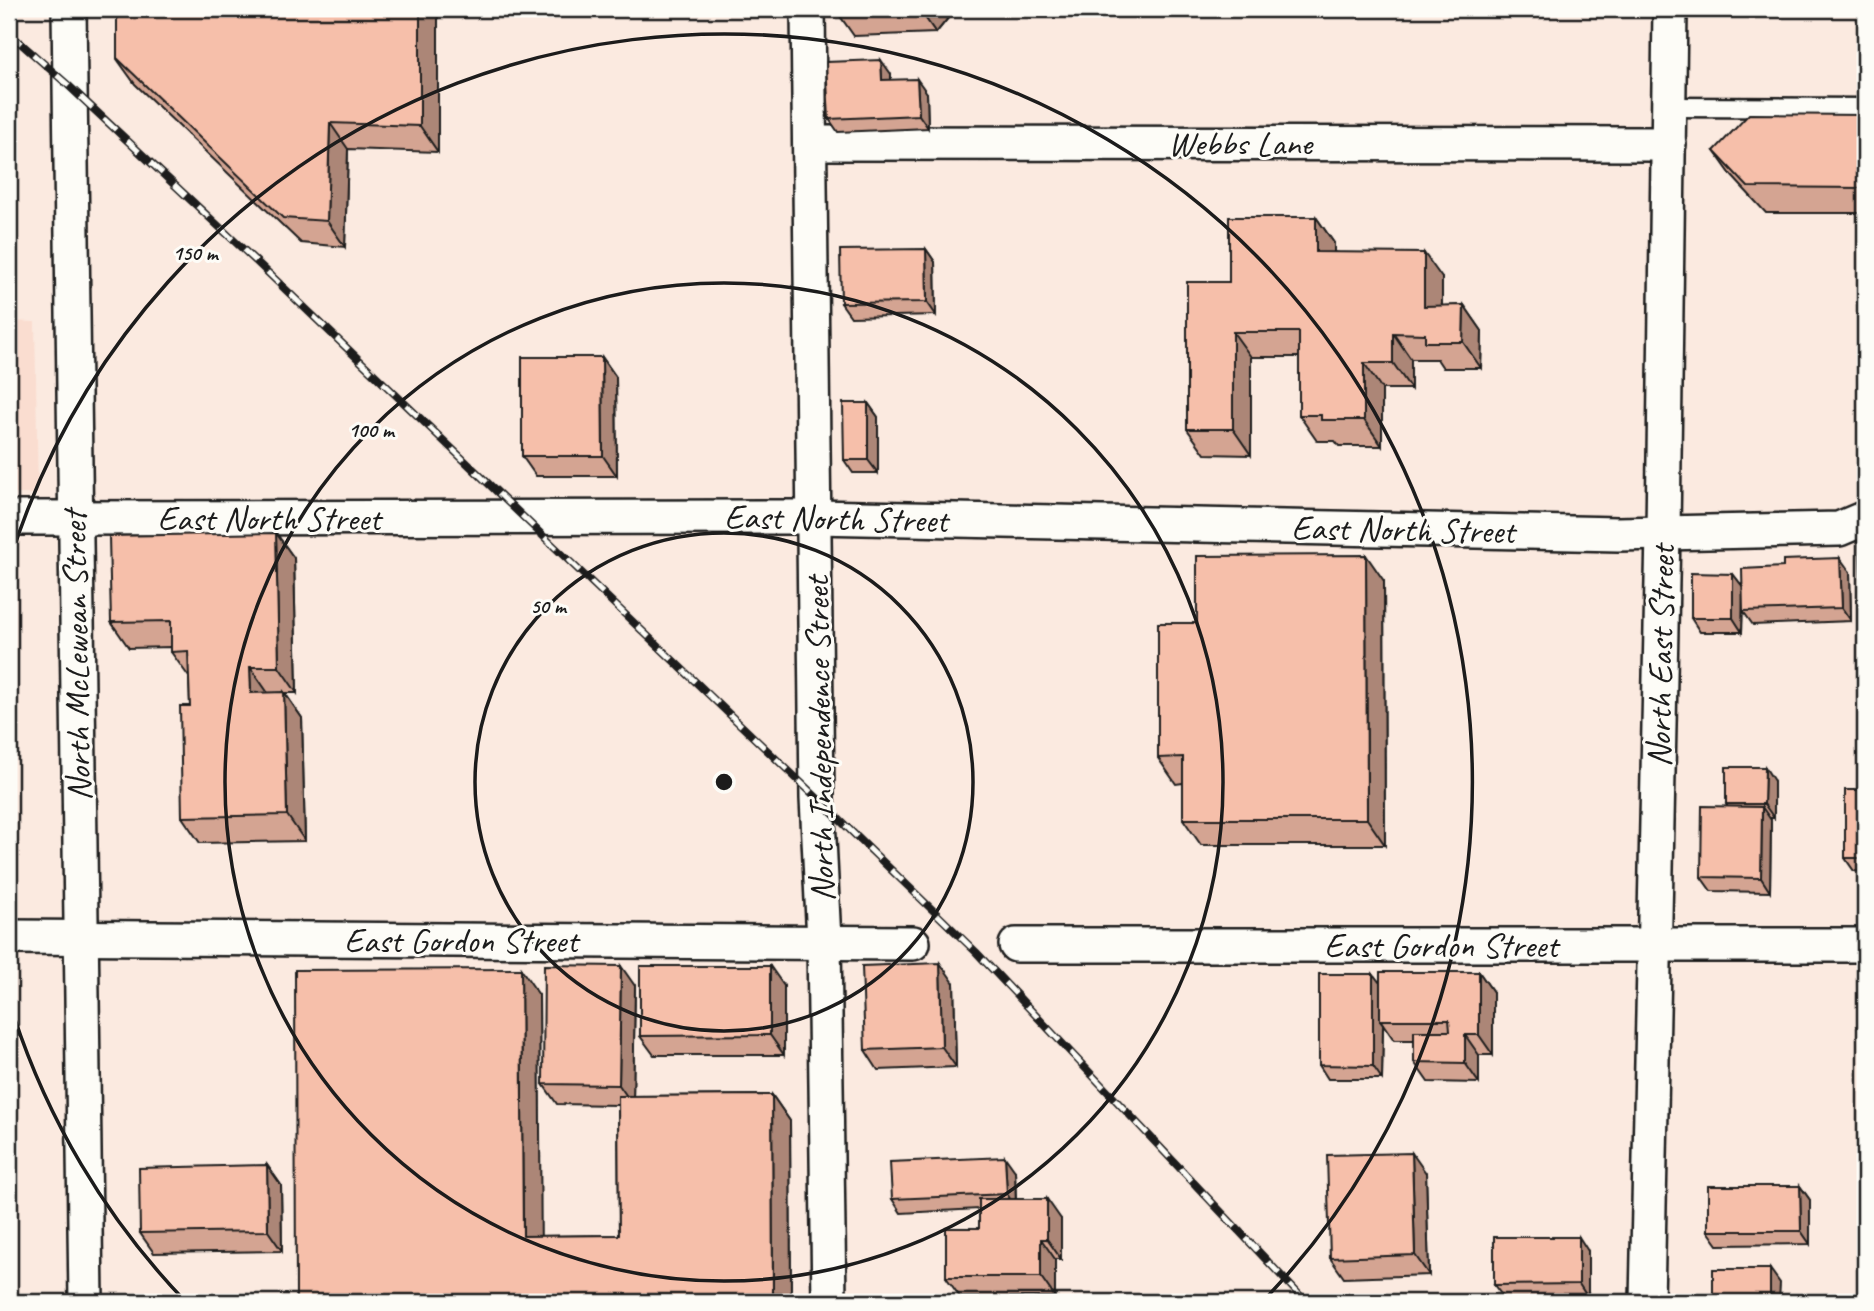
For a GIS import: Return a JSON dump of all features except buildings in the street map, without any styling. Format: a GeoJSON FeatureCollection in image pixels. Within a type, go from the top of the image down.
{"type":"FeatureCollection","features":[{"type":"Feature","properties":{"kind":"street","name":"North McLewean Street"},"geometry":{"type":"LineString","coordinates":[[69,9],[86,1302]]}},
{"type":"Feature","properties":{"kind":"street","name":"North Independence Street"},"geometry":{"type":"LineString","coordinates":[[808,9],[817,797],[824,941],[829,1302]]}},
{"type":"Feature","properties":{"kind":"street","name":"North East Street"},"geometry":{"type":"LineString","coordinates":[[1647,1302],[1671,9]]}},
{"type":"Feature","properties":{"kind":"street","name":"Webbs Lane"},"geometry":{"type":"LineString","coordinates":[[811,143],[1669,144]]}},
{"type":"Feature","properties":{"kind":"street","name":"East North Street"},"geometry":{"type":"LineString","coordinates":[[9,518],[815,517],[1618,534],[1839,529],[1865,518]]}},
{"type":"Feature","properties":{"kind":"street","name":"East Gordon Street"},"geometry":{"type":"LineString","coordinates":[[9,937],[912,943]]}},
{"type":"Feature","properties":{"kind":"street","name":"East Gordon Street"},"geometry":{"type":"LineString","coordinates":[[1016,945],[1865,945]]}},
{"type":"Feature","properties":{"kind":"lane"},"geometry":{"type":"LineString","coordinates":[[1669,107],[1865,108]]}},
{"type":"Feature","properties":{"kind":"shaded area"},"geometry":{"type":"Polygon","coordinates":[[[9,321],[35,322],[38,494],[9,494],[9,321]]]}},
{"type":"Feature","properties":{"kind":"railway"},"geometry":{"type":"LineString","coordinates":[[9,33],[260,265],[976,952],[1306,1302]]}}]}
